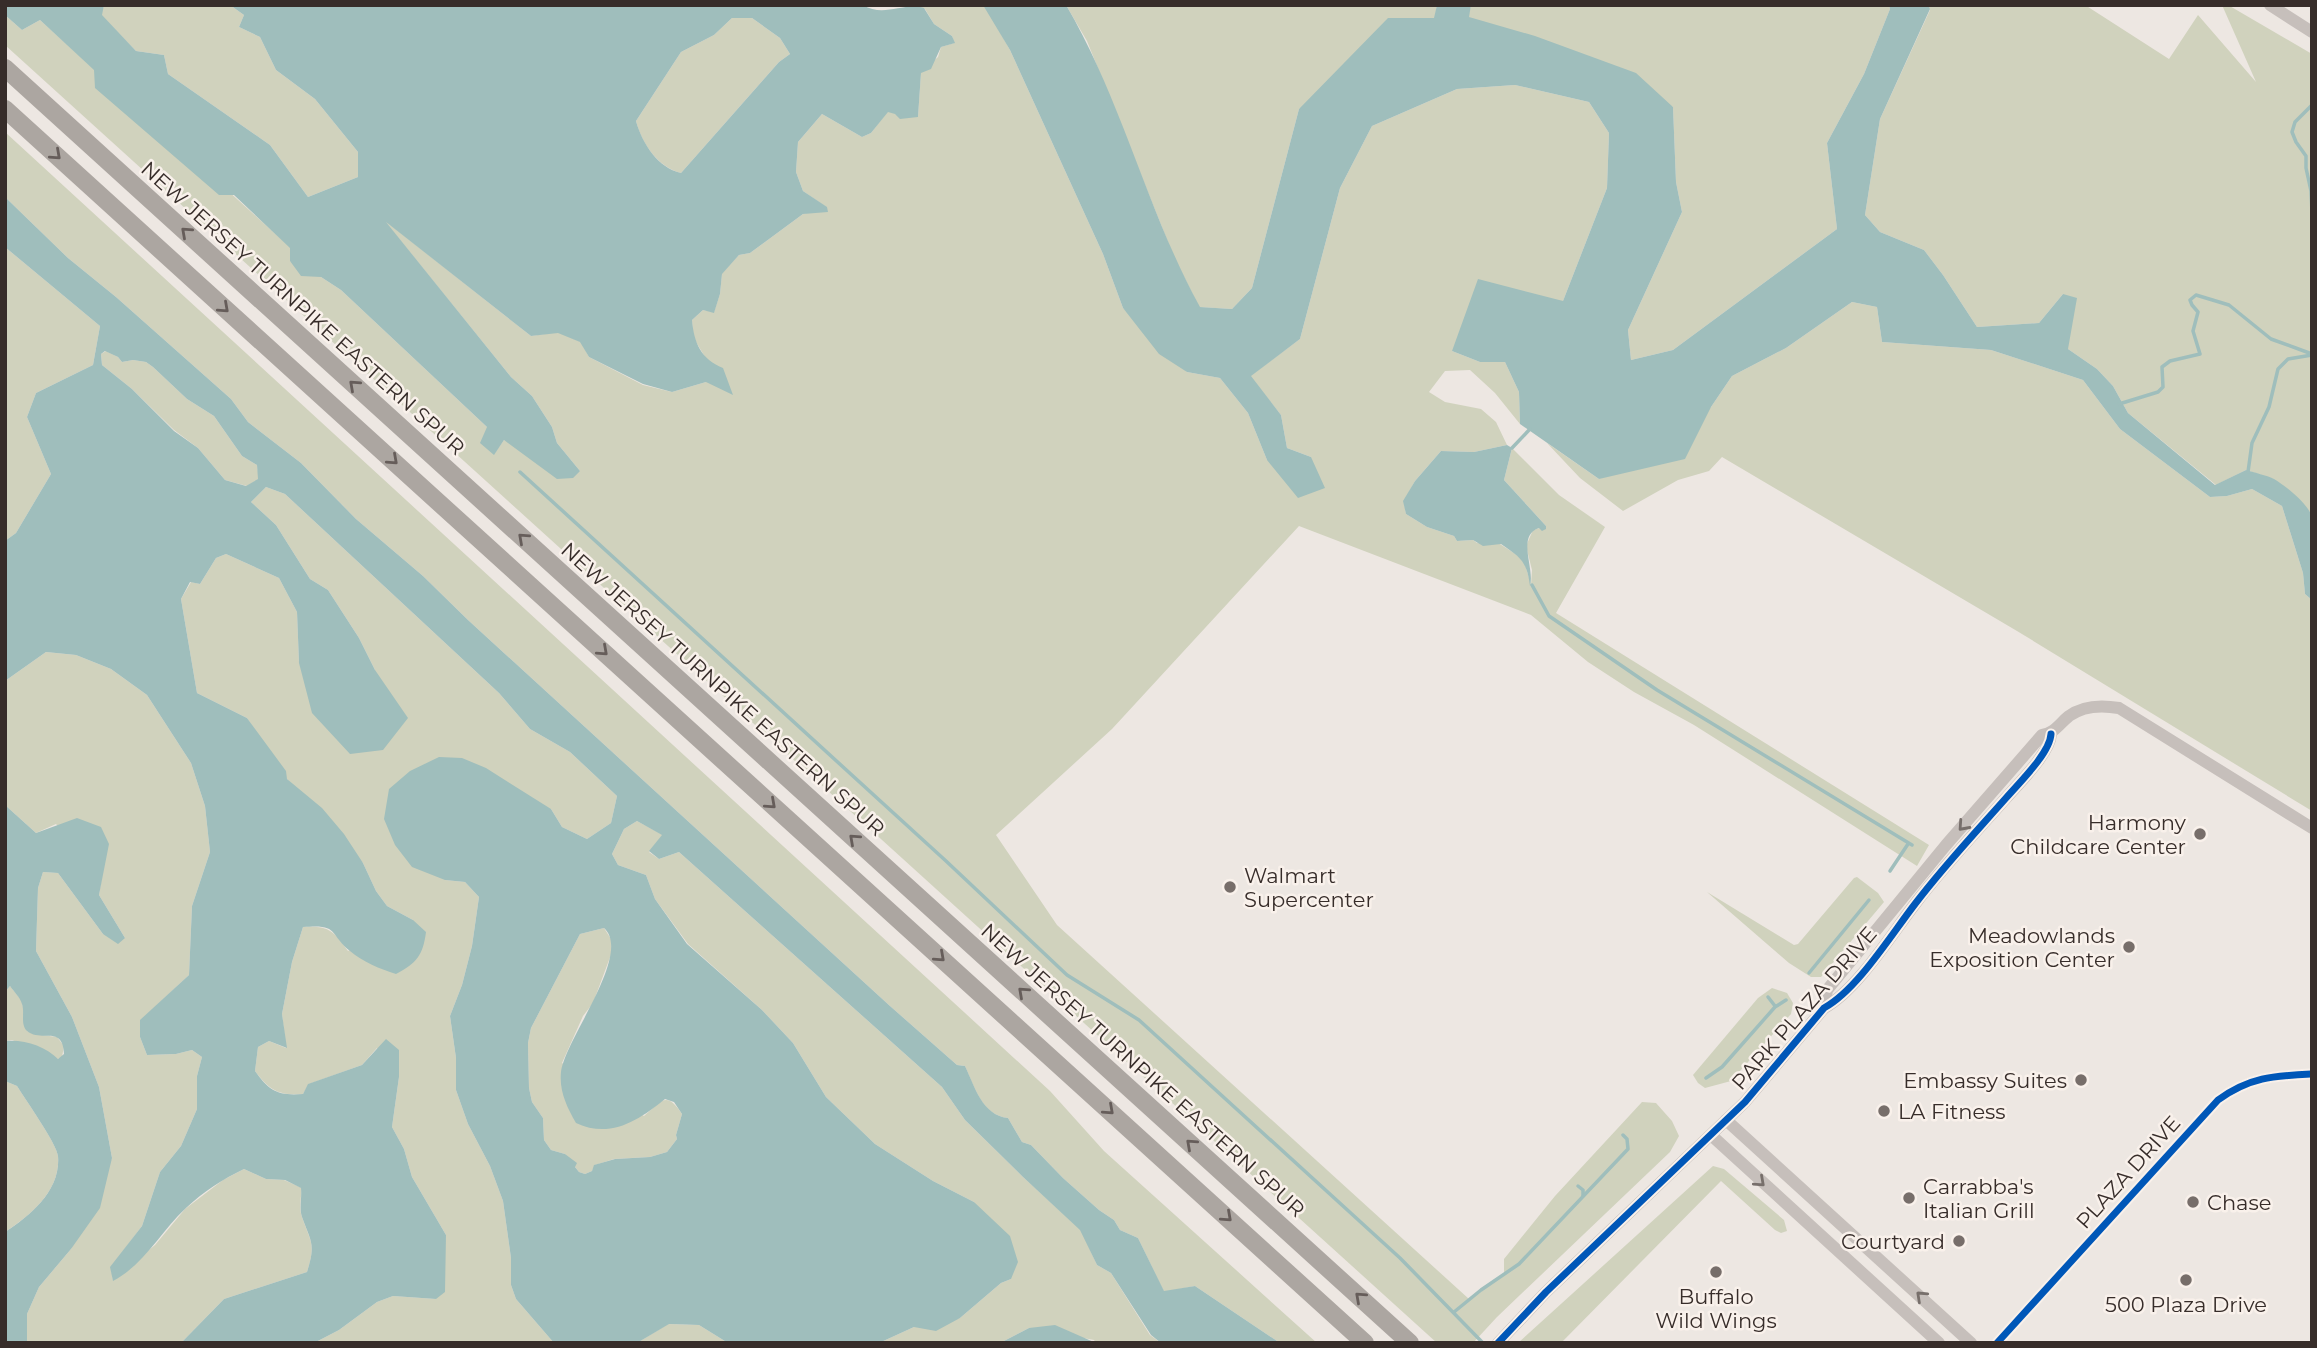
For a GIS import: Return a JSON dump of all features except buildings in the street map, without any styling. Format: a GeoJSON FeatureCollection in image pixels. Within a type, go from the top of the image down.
{"type":"FeatureCollection","features":[{"type":"Feature","properties":{"kind":"highway","name":"NEW JERSEY TURNPIKE EASTERN SPUR"},"geometry":{"type":"LineString","coordinates":[[5,68],[1410,1343]]}},
{"type":"Feature","properties":{"kind":"highway"},"geometry":{"type":"LineString","coordinates":[[5,109],[1366,1343]]}},
{"type":"Feature","properties":{"kind":"street"},"geometry":{"type":"LineString","coordinates":[[2270,5],[2312,32]]}},
{"type":"Feature","properties":{"kind":"street","name":"PARK PLAZA DRIVE"},"geometry":{"type":"LineString","coordinates":[[1498,1343],[1726,1120],[1824,1008],[1827,990],[1910,900],[2042,735],[2051,734],[2076,712],[2096,705],[2119,708],[2312,828]]}},
{"type":"Feature","properties":{"kind":"street","name":"PLAZA DRIVE"},"geometry":{"type":"LineString","coordinates":[[1997,1343],[2218,1100],[2246,1082],[2312,1074]]}},
{"type":"Feature","properties":{"kind":"street"},"geometry":{"type":"LineString","coordinates":[[1726,1120],[1971,1343]]}},
{"type":"Feature","properties":{"kind":"street"},"geometry":{"type":"LineString","coordinates":[[1711,1135],[1939,1343]]}},
{"type":"Feature","properties":{"kind":"green space"},"geometry":{"type":"Polygon","coordinates":[[[104,5],[230,5],[244,15],[239,27],[260,37],[276,70],[315,99],[358,152],[358,177],[308,197],[270,145],[168,74],[164,55],[136,51],[101,15],[104,5]]]}},
{"type":"Feature","properties":{"kind":"green space"},"geometry":{"type":"Polygon","coordinates":[[[914,5],[983,5],[988,11],[1010,50],[1103,254],[1123,308],[1187,372],[1220,378],[1248,413],[1267,460],[1311,457],[1287,448],[1281,415],[1250,376],[1300,339],[1340,188],[1372,126],[1457,89],[1515,85],[1589,102],[1609,133],[1607,188],[1563,301],[1452,351],[1480,362],[1505,362],[1519,392],[1520,424],[1495,393],[1470,370],[1445,371],[1429,392],[1445,402],[1481,409],[1496,422],[1507,445],[1474,452],[1441,451],[1415,481],[1404,501],[1406,514],[1427,527],[1454,536],[1457,541],[1473,540],[1477,543],[1500,544],[1520,557],[1531,585],[1532,570],[1526,546],[1533,530],[1546,526],[1504,480],[1512,448],[1559,495],[1605,527],[1556,613],[1929,845],[1917,866],[1694,725],[1634,692],[1588,662],[1531,615],[1299,526],[1112,729],[996,835],[1057,925],[1469,1299],[1504,1275],[1504,1259],[1555,1196],[1642,1102],[1656,1103],[1672,1121],[1679,1136],[1670,1152],[1473,1343],[1437,1343],[5,45],[5,15],[22,30],[40,20],[291,248],[290,261],[341,290],[487,427],[494,454],[504,440],[580,471],[557,443],[552,427],[532,396],[511,377],[383,219],[531,336],[558,332],[581,342],[589,357],[643,385],[672,392],[706,382],[708,362],[693,337],[692,320],[703,310],[714,312],[720,294],[722,273],[739,255],[750,253],[803,214],[826,207],[803,191],[796,172],[798,142],[822,114],[862,137],[871,133],[888,111],[918,117],[921,72],[938,57],[941,47],[954,43],[952,36],[934,24],[925,9],[914,5]]]}},
{"type":"Feature","properties":{"kind":"green space"},"geometry":{"type":"Polygon","coordinates":[[[1066,5],[1437,5],[1435,18],[1299,109],[1252,288],[1232,309],[1199,307],[1174,257],[1087,41],[1066,5]]]}},
{"type":"Feature","properties":{"kind":"green space"},"geometry":{"type":"Polygon","coordinates":[[[1471,5],[1889,5],[1890,9],[1864,74],[1827,143],[1837,229],[1673,350],[1631,360],[1628,330],[1682,212],[1676,182],[1673,107],[1468,17],[1471,5]]]}},
{"type":"Feature","properties":{"kind":"green space"},"geometry":{"type":"Polygon","coordinates":[[[1928,5],[2085,5],[2169,59],[2198,15],[2256,82],[2222,5],[2228,5],[2312,54],[2312,516],[2273,479],[2246,470],[2216,485],[2128,413],[2113,386],[2097,369],[2068,349],[2063,294],[2039,323],[1977,327],[1924,250],[1880,232],[1865,215],[1880,119],[1930,10],[1928,5]]]}},
{"type":"Feature","properties":{"kind":"green space"},"geometry":{"type":"Polygon","coordinates":[[[732,18],[752,18],[780,38],[790,54],[779,62],[681,173],[658,160],[642,138],[636,121],[681,52],[714,35],[732,18]]]}},
{"type":"Feature","properties":{"kind":"green space"},"geometry":{"type":"Polygon","coordinates":[[[5,132],[1050,1091],[1104,1151],[1317,1343],[1280,1343],[1195,1286],[1164,1292],[1138,1238],[1120,1230],[1114,1220],[1063,1178],[1031,1145],[1022,1142],[1008,1118],[999,1116],[986,1106],[965,1066],[957,1065],[890,1006],[423,576],[356,519],[301,463],[248,422],[231,399],[68,258],[5,197],[5,132]]]}},
{"type":"Feature","properties":{"kind":"green space"},"geometry":{"type":"Polygon","coordinates":[[[5,247],[100,326],[93,365],[36,393],[27,417],[51,474],[16,533],[5,541],[5,247]]]}},
{"type":"Feature","properties":{"kind":"green space"},"geometry":{"type":"Polygon","coordinates":[[[1852,302],[1877,307],[1882,342],[1991,350],[2083,380],[2120,429],[2210,497],[2227,496],[2252,489],[2282,506],[2303,573],[2305,594],[2312,600],[2312,811],[2017,631],[1722,457],[1709,471],[1678,480],[1623,511],[1580,478],[1547,443],[1599,479],[1711,407],[1732,376],[1786,348],[1852,302]]]}},
{"type":"Feature","properties":{"kind":"green space"},"geometry":{"type":"Polygon","coordinates":[[[106,351],[122,362],[146,362],[187,399],[214,416],[242,456],[257,465],[259,479],[247,486],[225,480],[198,448],[102,365],[101,354],[106,351]]]}},
{"type":"Feature","properties":{"kind":"green space"},"geometry":{"type":"Polygon","coordinates":[[[266,487],[285,494],[499,693],[530,729],[570,752],[617,796],[611,823],[587,839],[562,827],[551,809],[445,880],[465,882],[479,897],[472,946],[462,985],[450,1016],[456,1058],[456,1090],[468,1124],[490,1166],[503,1201],[511,1258],[511,1285],[516,1299],[554,1343],[314,1343],[339,1330],[377,1302],[393,1296],[436,1299],[446,1235],[412,1177],[404,1149],[392,1127],[399,1077],[377,1048],[362,1065],[309,1084],[303,1094],[281,1093],[265,1083],[255,1071],[258,1047],[269,1041],[286,1048],[282,1014],[292,962],[303,927],[319,927],[330,931],[348,951],[413,920],[387,906],[376,891],[363,863],[287,779],[247,718],[197,693],[181,599],[191,582],[200,584],[216,558],[226,554],[279,578],[297,612],[299,663],[375,670],[359,638],[328,590],[310,579],[276,525],[251,502],[266,487]]]}},
{"type":"Feature","properties":{"kind":"green space"},"geometry":{"type":"Polygon","coordinates":[[[46,652],[76,655],[111,669],[147,695],[191,763],[205,806],[210,852],[192,906],[189,975],[141,1020],[140,1037],[147,1055],[176,1054],[192,1050],[202,1057],[197,1076],[197,1109],[181,1146],[160,1172],[142,1226],[111,1267],[113,1280],[155,1245],[185,1209],[223,1180],[244,1169],[266,1179],[284,1180],[302,1188],[301,1214],[312,1249],[307,1272],[224,1299],[181,1343],[27,1343],[27,1314],[39,1287],[71,1249],[112,1158],[99,1087],[72,1017],[36,951],[38,888],[43,872],[58,873],[103,934],[125,938],[99,895],[102,875],[56,824],[36,833],[5,805],[5,681],[46,652]]]}},
{"type":"Feature","properties":{"kind":"green space"},"geometry":{"type":"Polygon","coordinates":[[[637,821],[663,835],[649,852],[659,859],[679,852],[942,1087],[965,1120],[1081,1230],[1097,1265],[1111,1273],[1150,1335],[1161,1343],[1096,1343],[1094,1340],[1029,1328],[1000,1343],[879,1343],[914,1327],[960,1318],[1001,1283],[1011,1279],[974,1202],[933,1181],[875,1144],[826,1097],[793,1043],[762,1010],[688,944],[655,899],[646,875],[618,865],[612,854],[624,829],[637,821]]]}},
{"type":"Feature","properties":{"kind":"green space"},"geometry":{"type":"Polygon","coordinates":[[[1857,877],[1878,893],[1884,902],[1821,977],[1811,977],[1789,963],[1707,892],[1794,945],[1798,944],[1857,877]]]}},
{"type":"Feature","properties":{"kind":"green space"},"geometry":{"type":"Polygon","coordinates":[[[604,928],[611,939],[612,952],[593,1003],[583,1016],[562,1063],[644,1116],[664,1100],[672,1102],[682,1114],[677,1139],[667,1152],[650,1157],[614,1159],[595,1165],[592,1171],[585,1174],[579,1172],[565,1154],[551,1150],[544,1140],[543,1118],[532,1102],[529,1088],[528,1043],[531,1028],[580,934],[604,928]]]}},
{"type":"Feature","properties":{"kind":"green space"},"geometry":{"type":"Polygon","coordinates":[[[10,986],[22,1001],[27,1031],[57,1037],[64,1046],[62,1057],[58,1059],[12,1040],[5,1041],[5,992],[10,986]]]}},
{"type":"Feature","properties":{"kind":"green space"},"geometry":{"type":"Polygon","coordinates":[[[1772,988],[1787,993],[1793,1003],[1791,1014],[1731,1081],[1705,1088],[1698,1083],[1693,1075],[1758,998],[1772,988]]]}},
{"type":"Feature","properties":{"kind":"green space"},"geometry":{"type":"Polygon","coordinates":[[[5,1081],[17,1086],[47,1132],[58,1156],[58,1168],[55,1180],[42,1200],[25,1218],[5,1232],[5,1081]]]}},
{"type":"Feature","properties":{"kind":"green space"},"geometry":{"type":"Polygon","coordinates":[[[1713,1166],[1724,1169],[1784,1220],[1787,1231],[1781,1233],[1775,1230],[1721,1181],[1561,1343],[1518,1343],[1713,1166]]]}},
{"type":"Feature","properties":{"kind":"green space"},"geometry":{"type":"Polygon","coordinates":[[[668,1324],[699,1325],[728,1343],[637,1343],[668,1324]]]}},
{"type":"Feature","properties":{"kind":"water"},"geometry":{"type":"Polygon","coordinates":[[[5,5],[104,5],[102,15],[136,51],[164,55],[168,74],[270,145],[308,197],[358,177],[358,152],[315,99],[276,70],[260,37],[239,27],[244,15],[230,5],[863,5],[878,10],[916,7],[924,8],[934,24],[952,36],[955,43],[941,47],[931,69],[921,73],[918,117],[900,119],[888,112],[871,133],[862,137],[822,114],[798,142],[796,172],[803,191],[827,207],[828,212],[803,214],[750,253],[739,255],[722,274],[714,313],[703,310],[692,320],[700,349],[709,360],[723,368],[733,395],[706,382],[672,392],[643,384],[589,357],[580,342],[558,333],[531,336],[386,222],[511,377],[532,396],[552,427],[557,443],[580,471],[573,478],[557,479],[504,440],[494,455],[480,443],[487,427],[341,290],[321,277],[301,276],[290,261],[290,248],[234,195],[219,195],[95,88],[94,70],[40,20],[22,30],[5,15],[5,5]],[[732,18],[714,35],[681,52],[636,121],[642,138],[665,166],[681,173],[779,62],[790,54],[780,38],[752,18],[732,18]]]}},
{"type":"Feature","properties":{"kind":"water"},"geometry":{"type":"Polygon","coordinates":[[[983,5],[1066,5],[1103,79],[1165,233],[1200,307],[1232,309],[1252,288],[1299,109],[1388,18],[1434,18],[1437,5],[1471,5],[1469,17],[1535,36],[1636,73],[1673,107],[1676,182],[1682,212],[1628,330],[1631,360],[1673,350],[1837,229],[1827,143],[1864,74],[1890,9],[1889,5],[1928,5],[1930,9],[1880,119],[1865,215],[1880,232],[1924,250],[1977,327],[2039,323],[2063,294],[2077,298],[2068,349],[2097,369],[2113,386],[2128,413],[2215,485],[2246,470],[2274,479],[2305,505],[2312,516],[2312,600],[2305,594],[2303,573],[2282,506],[2252,489],[2227,496],[2210,497],[2120,429],[2083,380],[1991,350],[1882,342],[1877,307],[1852,302],[1786,348],[1732,376],[1711,407],[1685,459],[1599,479],[1520,424],[1519,392],[1505,362],[1480,362],[1452,351],[1478,279],[1563,301],[1607,188],[1609,133],[1589,102],[1515,85],[1457,89],[1372,126],[1340,188],[1300,339],[1251,376],[1281,415],[1287,448],[1311,457],[1325,488],[1298,498],[1267,460],[1248,413],[1220,378],[1187,372],[1159,354],[1123,308],[1103,254],[1010,50],[983,5]]]}},
{"type":"Feature","properties":{"kind":"water"},"geometry":{"type":"Polygon","coordinates":[[[5,197],[68,258],[231,399],[248,422],[301,463],[356,519],[423,576],[890,1006],[957,1065],[965,1066],[980,1099],[992,1112],[1008,1118],[1022,1142],[1031,1145],[1063,1178],[1114,1220],[1120,1230],[1138,1238],[1164,1291],[1195,1286],[1280,1343],[1161,1343],[1151,1335],[1111,1273],[1097,1265],[1080,1230],[965,1120],[942,1087],[679,852],[659,859],[649,851],[662,835],[637,821],[624,829],[612,854],[618,865],[646,875],[655,899],[687,944],[762,1010],[793,1043],[826,1097],[875,1144],[933,1181],[974,1202],[1010,1236],[1018,1262],[1011,1279],[1001,1283],[960,1318],[936,1331],[914,1327],[879,1343],[728,1343],[699,1325],[669,1324],[637,1343],[554,1343],[516,1299],[511,1285],[511,1258],[503,1201],[490,1166],[468,1124],[456,1090],[456,1058],[450,1016],[462,985],[472,946],[479,897],[465,882],[445,880],[412,867],[395,845],[384,819],[389,789],[410,771],[439,757],[462,758],[486,768],[551,809],[562,827],[587,839],[611,823],[617,796],[570,752],[530,729],[499,693],[285,494],[266,487],[251,502],[276,525],[310,579],[328,590],[359,638],[375,670],[408,718],[383,750],[350,754],[312,713],[299,663],[297,612],[279,578],[226,554],[216,558],[200,584],[190,582],[181,599],[197,693],[247,718],[286,771],[287,779],[322,808],[344,834],[387,906],[413,920],[426,932],[418,958],[396,974],[355,955],[332,931],[323,927],[303,927],[292,962],[282,1014],[287,1048],[269,1041],[258,1047],[255,1071],[275,1091],[303,1094],[308,1084],[362,1065],[386,1039],[399,1050],[399,1077],[392,1127],[404,1149],[412,1177],[446,1235],[445,1292],[436,1299],[393,1296],[377,1302],[339,1330],[314,1343],[181,1343],[224,1299],[307,1272],[311,1243],[301,1214],[301,1188],[285,1180],[266,1179],[244,1169],[193,1202],[134,1266],[113,1281],[110,1267],[142,1226],[160,1172],[181,1146],[197,1109],[197,1076],[202,1057],[192,1050],[176,1054],[147,1055],[140,1037],[140,1020],[189,975],[192,906],[210,852],[205,806],[191,763],[147,695],[111,669],[76,655],[46,652],[5,681],[5,541],[16,533],[51,474],[27,417],[36,393],[93,365],[100,326],[5,247],[5,197]],[[105,351],[101,354],[102,365],[132,389],[174,431],[198,448],[225,480],[246,486],[258,479],[257,465],[242,456],[214,416],[187,399],[146,362],[122,362],[105,351]],[[604,928],[580,934],[531,1028],[528,1043],[529,1088],[532,1102],[543,1118],[544,1140],[551,1150],[565,1154],[577,1163],[575,1167],[585,1174],[592,1171],[594,1165],[615,1159],[650,1157],[667,1152],[677,1139],[682,1114],[674,1102],[665,1099],[634,1120],[612,1128],[600,1129],[576,1123],[567,1105],[562,1092],[561,1072],[565,1057],[595,997],[610,957],[611,940],[604,928]]]}},
{"type":"Feature","properties":{"kind":"water"},"geometry":{"type":"Polygon","coordinates":[[[1507,445],[1512,448],[1504,480],[1546,526],[1542,531],[1539,528],[1532,532],[1527,545],[1530,586],[1522,560],[1501,544],[1483,546],[1473,540],[1457,541],[1454,536],[1427,527],[1406,514],[1403,501],[1415,481],[1441,451],[1474,452],[1507,445]]]}},
{"type":"Feature","properties":{"kind":"water"},"geometry":{"type":"Polygon","coordinates":[[[5,805],[36,833],[77,818],[101,827],[109,844],[99,895],[125,938],[118,944],[103,934],[58,873],[43,872],[38,888],[36,951],[72,1017],[99,1087],[112,1158],[100,1208],[71,1249],[39,1287],[27,1314],[27,1343],[5,1343],[5,1232],[25,1218],[49,1191],[55,1180],[58,1156],[47,1132],[17,1086],[5,1081],[5,1041],[34,1044],[58,1059],[64,1054],[60,1039],[27,1031],[20,999],[10,986],[5,992],[5,805]]]}},
{"type":"Feature","properties":{"kind":"water"},"geometry":{"type":"Polygon","coordinates":[[[1055,1325],[1096,1343],[1000,1343],[1029,1328],[1055,1325]]]}},
{"type":"Feature","properties":{"kind":"waterway"},"geometry":{"type":"LineString","coordinates":[[2312,105],[2295,122],[2292,132],[2306,156],[2312,212]]}},
{"type":"Feature","properties":{"kind":"waterway"},"geometry":{"type":"LineString","coordinates":[[2119,404],[2158,392],[2163,387],[2162,367],[2170,361],[2200,354],[2193,331],[2198,312],[2190,300],[2196,295],[2229,305],[2271,339],[2312,354]]}},
{"type":"Feature","properties":{"kind":"waterway"},"geometry":{"type":"LineString","coordinates":[[2248,472],[2252,443],[2269,407],[2278,369],[2288,359],[2312,355]]}},
{"type":"Feature","properties":{"kind":"waterway"},"geometry":{"type":"LineString","coordinates":[[1512,448],[1530,429]]}},
{"type":"Feature","properties":{"kind":"waterway"},"geometry":{"type":"LineString","coordinates":[[520,472],[1067,975],[1139,1020],[1400,1258],[1483,1343]]}},
{"type":"Feature","properties":{"kind":"waterway"},"geometry":{"type":"LineString","coordinates":[[1532,585],[1549,616],[1657,690],[1912,845]]}},
{"type":"Feature","properties":{"kind":"waterway"},"geometry":{"type":"LineString","coordinates":[[1890,871],[1908,844]]}},
{"type":"Feature","properties":{"kind":"waterway"},"geometry":{"type":"LineString","coordinates":[[1809,973],[1869,900]]}},
{"type":"Feature","properties":{"kind":"waterway"},"geometry":{"type":"LineString","coordinates":[[1768,997],[1775,1006]]}},
{"type":"Feature","properties":{"kind":"waterway"},"geometry":{"type":"LineString","coordinates":[[1706,1078],[1722,1067],[1775,1007],[1786,1000]]}},
{"type":"Feature","properties":{"kind":"waterway"},"geometry":{"type":"LineString","coordinates":[[1454,1312],[1519,1264],[1628,1149],[1627,1139],[1623,1135]]}},
{"type":"Feature","properties":{"kind":"waterway"},"geometry":{"type":"LineString","coordinates":[[1578,1186],[1583,1190],[1583,1196]]}},
{"type":"Feature","properties":{"kind":"cycle path"},"geometry":{"type":"LineString","coordinates":[[1498,1343],[1546,1292],[1745,1102],[1824,1008],[1849,989],[1937,877],[2033,768],[2045,750],[2051,734]]}},
{"type":"Feature","properties":{"kind":"cycle path"},"geometry":{"type":"LineString","coordinates":[[1997,1343],[2218,1100],[2262,1079],[2312,1074]]}},
{"type":"Feature","properties":{"kind":"place","name":"Harmony Childcare Center"},"geometry":{"type":"Point","coordinates":[2200,834]}},
{"type":"Feature","properties":{"kind":"place","name":"Walmart Supercenter"},"geometry":{"type":"Point","coordinates":[1230,887]}},
{"type":"Feature","properties":{"kind":"place","name":"Meadowlands Exposition Center"},"geometry":{"type":"Point","coordinates":[2129,947]}},
{"type":"Feature","properties":{"kind":"place","name":"Embassy Suites"},"geometry":{"type":"Point","coordinates":[2081,1080]}},
{"type":"Feature","properties":{"kind":"place","name":"LA Fitness"},"geometry":{"type":"Point","coordinates":[1884,1111]}},
{"type":"Feature","properties":{"kind":"place","name":"Carrabba's Italian Grill"},"geometry":{"type":"Point","coordinates":[1909,1198]}},
{"type":"Feature","properties":{"kind":"place","name":"Chase"},"geometry":{"type":"Point","coordinates":[2193,1202]}},
{"type":"Feature","properties":{"kind":"place","name":"Courtyard"},"geometry":{"type":"Point","coordinates":[1959,1241]}},
{"type":"Feature","properties":{"kind":"place","name":"Buffalo Wild Wings"},"geometry":{"type":"Point","coordinates":[1716,1272]}},
{"type":"Feature","properties":{"kind":"place","name":"500 Plaza Drive"},"geometry":{"type":"Point","coordinates":[2186,1280]}}]}
